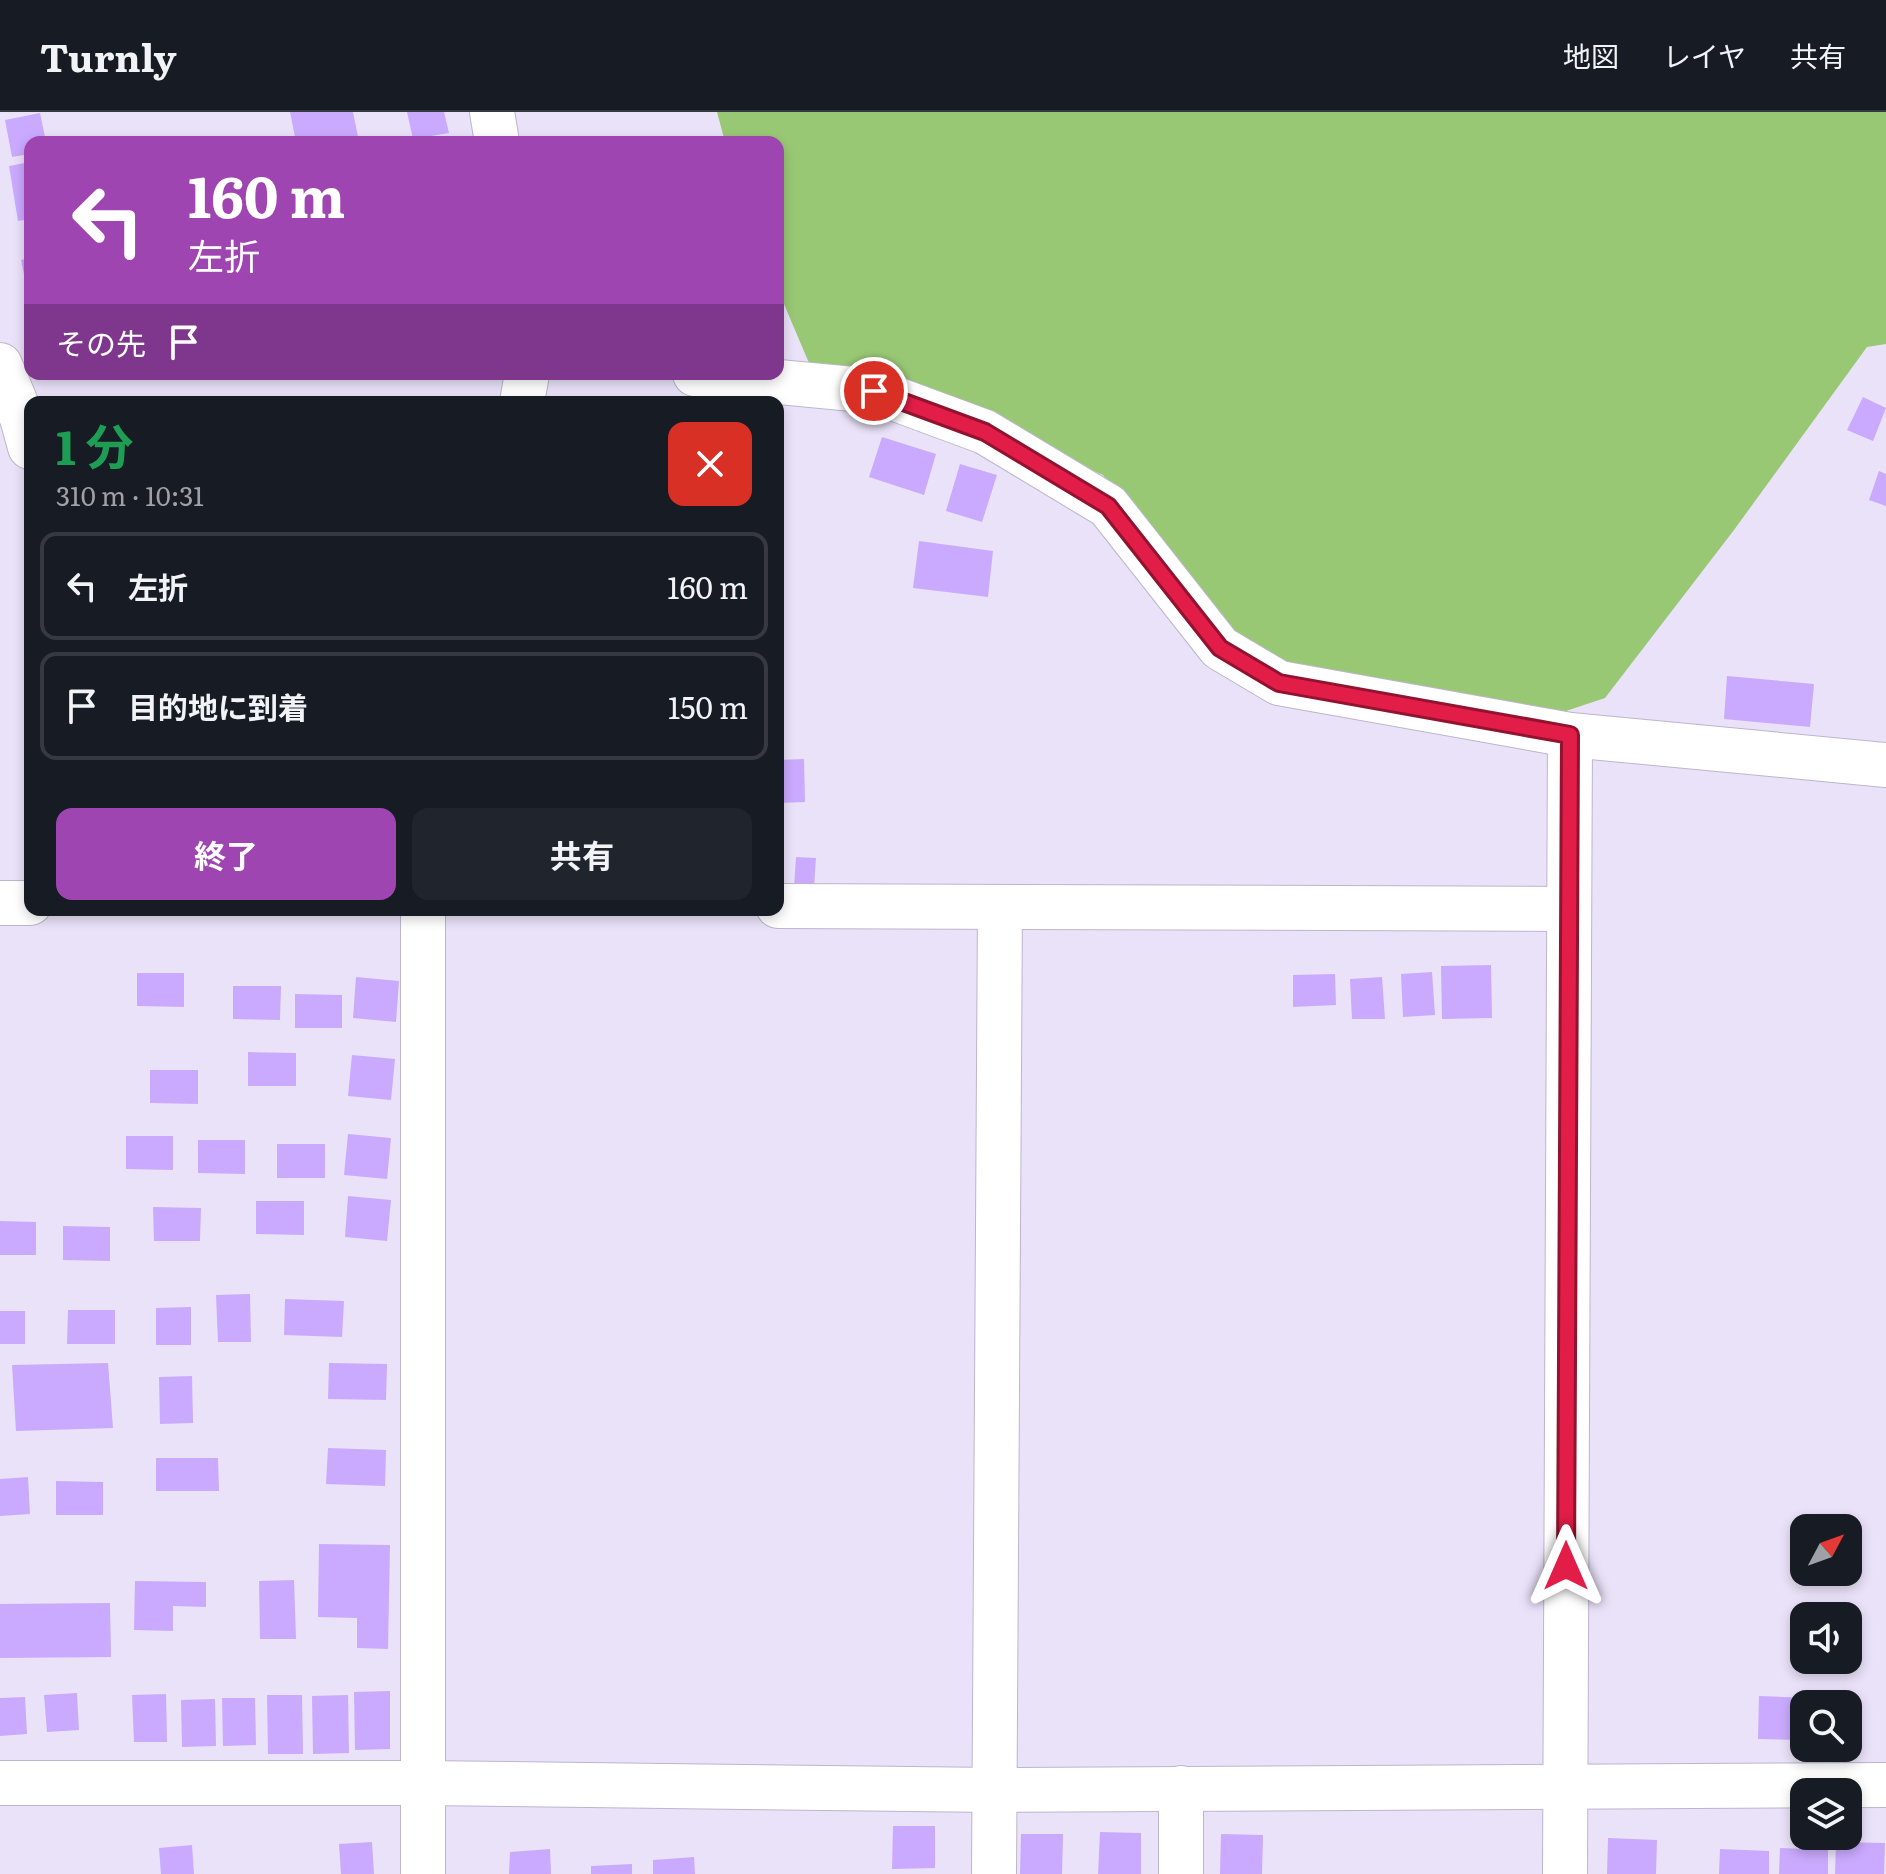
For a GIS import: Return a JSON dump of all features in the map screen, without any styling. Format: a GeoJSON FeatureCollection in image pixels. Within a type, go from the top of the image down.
{"type":"FeatureCollection","features":[{"type":"Feature","properties":{"kind":"street"},"geometry":{"type":"LineString","coordinates":[[492,112],[496,136]]}},
{"type":"Feature","properties":{"kind":"street"},"geometry":{"type":"LineString","coordinates":[[0,365],[24,425]]}},
{"type":"Feature","properties":{"kind":"street"},"geometry":{"type":"LineString","coordinates":[[758,380],[874,391],[985,432],[1108,506],[1220,648],[1279,683],[1570,735],[1886,765]]}},
{"type":"Feature","properties":{"kind":"street"},"geometry":{"type":"LineString","coordinates":[[1565,1874],[1570,735]]}},
{"type":"Feature","properties":{"kind":"street"},"geometry":{"type":"LineString","coordinates":[[0,903],[24,903]]}},
{"type":"Feature","properties":{"kind":"street"},"geometry":{"type":"LineString","coordinates":[[784,906],[1569,909]]}},
{"type":"Feature","properties":{"kind":"street"},"geometry":{"type":"LineString","coordinates":[[994,1874],[1000,907]]}},
{"type":"Feature","properties":{"kind":"street"},"geometry":{"type":"LineString","coordinates":[[423,916],[423,1874]]}},
{"type":"Feature","properties":{"kind":"street"},"geometry":{"type":"LineString","coordinates":[[0,1783],[422,1783],[994,1790],[1886,1785]]}},
{"type":"Feature","properties":{"kind":"street"},"geometry":{"type":"LineString","coordinates":[[1181,1788],[1181,1874]]}},
{"type":"Feature","properties":{"kind":"green space"},"geometry":{"type":"Polygon","coordinates":[[[717,112],[1886,112],[1886,344],[1867,347],[1734,530],[1605,698],[1557,714],[1294,673],[1236,646],[1103,475],[878,378],[809,363],[784,304],[784,136],[723,136],[717,112]]]}},
{"type":"Feature","properties":{"kind":"building"},"geometry":{"type":"Polygon","coordinates":[[[290,112],[353,112],[358,136],[295,136],[290,112]]]}},
{"type":"Feature","properties":{"kind":"building"},"geometry":{"type":"Polygon","coordinates":[[[407,112],[444,112],[449,133],[412,136],[407,112]]]}},
{"type":"Feature","properties":{"kind":"building"},"geometry":{"type":"Polygon","coordinates":[[[40,113],[45,136],[24,136],[24,155],[12,157],[5,120],[40,113]]]}},
{"type":"Feature","properties":{"kind":"building"},"geometry":{"type":"Polygon","coordinates":[[[24,163],[24,220],[18,221],[9,166],[24,163]]]}},
{"type":"Feature","properties":{"kind":"building"},"geometry":{"type":"Polygon","coordinates":[[[1863,397],[1886,408],[1873,441],[1847,430],[1863,397]]]}},
{"type":"Feature","properties":{"kind":"building"},"geometry":{"type":"Polygon","coordinates":[[[882,437],[936,454],[924,495],[869,477],[882,437]]]}},
{"type":"Feature","properties":{"kind":"building"},"geometry":{"type":"Polygon","coordinates":[[[960,464],[997,475],[982,522],[946,511],[960,464]]]}},
{"type":"Feature","properties":{"kind":"building"},"geometry":{"type":"Polygon","coordinates":[[[1879,471],[1886,474],[1886,506],[1869,500],[1879,471]]]}},
{"type":"Feature","properties":{"kind":"building"},"geometry":{"type":"Polygon","coordinates":[[[919,541],[993,551],[988,597],[913,588],[919,541]]]}},
{"type":"Feature","properties":{"kind":"building"},"geometry":{"type":"Polygon","coordinates":[[[1727,676],[1814,684],[1810,727],[1724,719],[1727,676]]]}},
{"type":"Feature","properties":{"kind":"building"},"geometry":{"type":"Polygon","coordinates":[[[804,759],[805,802],[784,803],[784,760],[804,759]]]}},
{"type":"Feature","properties":{"kind":"building"},"geometry":{"type":"Polygon","coordinates":[[[796,857],[816,858],[814,887],[794,886],[796,857]]]}},
{"type":"Feature","properties":{"kind":"building"},"geometry":{"type":"Polygon","coordinates":[[[1491,965],[1492,1018],[1442,1019],[1441,966],[1491,965]]]}},
{"type":"Feature","properties":{"kind":"building"},"geometry":{"type":"Polygon","coordinates":[[[1432,972],[1435,1015],[1403,1017],[1401,974],[1432,972]]]}},
{"type":"Feature","properties":{"kind":"building"},"geometry":{"type":"Polygon","coordinates":[[[137,973],[184,973],[184,1007],[137,1006],[137,973]]]}},
{"type":"Feature","properties":{"kind":"building"},"geometry":{"type":"Polygon","coordinates":[[[1335,974],[1336,1005],[1293,1007],[1293,975],[1335,974]]]}},
{"type":"Feature","properties":{"kind":"building"},"geometry":{"type":"Polygon","coordinates":[[[356,977],[399,981],[396,1022],[353,1018],[356,977]]]}},
{"type":"Feature","properties":{"kind":"building"},"geometry":{"type":"Polygon","coordinates":[[[1382,977],[1385,1019],[1352,1019],[1350,979],[1382,977]]]}},
{"type":"Feature","properties":{"kind":"building"},"geometry":{"type":"Polygon","coordinates":[[[233,986],[281,986],[280,1020],[233,1019],[233,986]]]}},
{"type":"Feature","properties":{"kind":"building"},"geometry":{"type":"Polygon","coordinates":[[[295,994],[342,995],[342,1028],[295,1028],[295,994]]]}},
{"type":"Feature","properties":{"kind":"building"},"geometry":{"type":"Polygon","coordinates":[[[248,1052],[296,1053],[296,1086],[248,1086],[248,1052]]]}},
{"type":"Feature","properties":{"kind":"building"},"geometry":{"type":"Polygon","coordinates":[[[352,1055],[395,1059],[391,1100],[348,1096],[352,1055]]]}},
{"type":"Feature","properties":{"kind":"building"},"geometry":{"type":"Polygon","coordinates":[[[150,1070],[198,1070],[198,1104],[150,1103],[150,1070]]]}},
{"type":"Feature","properties":{"kind":"building"},"geometry":{"type":"Polygon","coordinates":[[[348,1134],[391,1138],[387,1179],[344,1175],[348,1134]]]}},
{"type":"Feature","properties":{"kind":"building"},"geometry":{"type":"Polygon","coordinates":[[[126,1136],[173,1136],[173,1170],[126,1169],[126,1136]]]}},
{"type":"Feature","properties":{"kind":"building"},"geometry":{"type":"Polygon","coordinates":[[[198,1140],[245,1140],[245,1174],[198,1173],[198,1140]]]}},
{"type":"Feature","properties":{"kind":"building"},"geometry":{"type":"Polygon","coordinates":[[[277,1144],[325,1144],[325,1178],[277,1178],[277,1144]]]}},
{"type":"Feature","properties":{"kind":"building"},"geometry":{"type":"Polygon","coordinates":[[[348,1196],[391,1200],[387,1241],[345,1237],[348,1196]]]}},
{"type":"Feature","properties":{"kind":"building"},"geometry":{"type":"Polygon","coordinates":[[[256,1201],[304,1201],[304,1235],[256,1234],[256,1201]]]}},
{"type":"Feature","properties":{"kind":"building"},"geometry":{"type":"Polygon","coordinates":[[[153,1207],[201,1208],[200,1241],[154,1241],[153,1207]]]}},
{"type":"Feature","properties":{"kind":"building"},"geometry":{"type":"Polygon","coordinates":[[[0,1221],[36,1222],[36,1255],[0,1255],[0,1221]]]}},
{"type":"Feature","properties":{"kind":"building"},"geometry":{"type":"Polygon","coordinates":[[[63,1226],[110,1227],[110,1261],[63,1260],[63,1226]]]}},
{"type":"Feature","properties":{"kind":"building"},"geometry":{"type":"Polygon","coordinates":[[[250,1294],[251,1342],[218,1342],[216,1295],[250,1294]]]}},
{"type":"Feature","properties":{"kind":"building"},"geometry":{"type":"Polygon","coordinates":[[[285,1299],[344,1301],[342,1337],[284,1335],[285,1299]]]}},
{"type":"Feature","properties":{"kind":"building"},"geometry":{"type":"Polygon","coordinates":[[[191,1307],[191,1345],[156,1345],[156,1308],[191,1307]]]}},
{"type":"Feature","properties":{"kind":"building"},"geometry":{"type":"Polygon","coordinates":[[[68,1310],[115,1310],[115,1344],[67,1344],[68,1310]]]}},
{"type":"Feature","properties":{"kind":"building"},"geometry":{"type":"Polygon","coordinates":[[[0,1311],[25,1311],[25,1344],[0,1344],[0,1311]]]}},
{"type":"Feature","properties":{"kind":"building"},"geometry":{"type":"Polygon","coordinates":[[[108,1363],[113,1428],[16,1431],[12,1365],[108,1363]]]}},
{"type":"Feature","properties":{"kind":"building"},"geometry":{"type":"Polygon","coordinates":[[[329,1363],[387,1364],[386,1400],[328,1399],[329,1363]]]}},
{"type":"Feature","properties":{"kind":"building"},"geometry":{"type":"Polygon","coordinates":[[[192,1376],[193,1423],[160,1424],[159,1377],[192,1376]]]}},
{"type":"Feature","properties":{"kind":"building"},"geometry":{"type":"Polygon","coordinates":[[[328,1448],[386,1450],[385,1486],[326,1484],[328,1448]]]}},
{"type":"Feature","properties":{"kind":"building"},"geometry":{"type":"Polygon","coordinates":[[[156,1458],[218,1458],[219,1491],[156,1491],[156,1458]]]}},
{"type":"Feature","properties":{"kind":"building"},"geometry":{"type":"Polygon","coordinates":[[[28,1477],[30,1514],[0,1516],[0,1479],[28,1477]]]}},
{"type":"Feature","properties":{"kind":"building"},"geometry":{"type":"Polygon","coordinates":[[[56,1481],[103,1482],[103,1515],[56,1515],[56,1481]]]}},
{"type":"Feature","properties":{"kind":"building"},"geometry":{"type":"Polygon","coordinates":[[[319,1544],[390,1545],[388,1649],[357,1648],[357,1618],[318,1617],[319,1544]]]}},
{"type":"Feature","properties":{"kind":"building"},"geometry":{"type":"Polygon","coordinates":[[[294,1580],[296,1639],[260,1639],[259,1581],[294,1580]]]}},
{"type":"Feature","properties":{"kind":"building"},"geometry":{"type":"Polygon","coordinates":[[[135,1581],[206,1582],[206,1607],[173,1606],[173,1631],[134,1630],[135,1581]]]}},
{"type":"Feature","properties":{"kind":"building"},"geometry":{"type":"Polygon","coordinates":[[[110,1603],[111,1657],[0,1658],[0,1604],[110,1603]]]}},
{"type":"Feature","properties":{"kind":"building"},"geometry":{"type":"Polygon","coordinates":[[[390,1691],[390,1749],[355,1750],[354,1692],[390,1691]]]}},
{"type":"Feature","properties":{"kind":"building"},"geometry":{"type":"Polygon","coordinates":[[[77,1693],[79,1730],[47,1732],[44,1695],[77,1693]]]}},
{"type":"Feature","properties":{"kind":"building"},"geometry":{"type":"Polygon","coordinates":[[[166,1694],[167,1742],[134,1742],[132,1695],[166,1694]]]}},
{"type":"Feature","properties":{"kind":"building"},"geometry":{"type":"Polygon","coordinates":[[[267,1695],[302,1695],[303,1754],[268,1754],[267,1695]]]}},
{"type":"Feature","properties":{"kind":"building"},"geometry":{"type":"Polygon","coordinates":[[[348,1695],[349,1753],[313,1754],[312,1696],[348,1695]]]}},
{"type":"Feature","properties":{"kind":"building"},"geometry":{"type":"Polygon","coordinates":[[[1759,1696],[1790,1697],[1790,1740],[1758,1739],[1759,1696]]]}},
{"type":"Feature","properties":{"kind":"building"},"geometry":{"type":"Polygon","coordinates":[[[25,1697],[27,1734],[0,1736],[0,1698],[25,1697]]]}},
{"type":"Feature","properties":{"kind":"building"},"geometry":{"type":"Polygon","coordinates":[[[222,1698],[255,1698],[256,1745],[223,1746],[222,1698]]]}},
{"type":"Feature","properties":{"kind":"building"},"geometry":{"type":"Polygon","coordinates":[[[215,1699],[216,1746],[182,1747],[181,1700],[215,1699]]]}},
{"type":"Feature","properties":{"kind":"building"},"geometry":{"type":"Polygon","coordinates":[[[893,1826],[935,1826],[935,1868],[892,1869],[893,1826]]]}},
{"type":"Feature","properties":{"kind":"building"},"geometry":{"type":"Polygon","coordinates":[[[1100,1832],[1141,1833],[1141,1874],[1098,1874],[1100,1832]]]}},
{"type":"Feature","properties":{"kind":"building"},"geometry":{"type":"Polygon","coordinates":[[[1021,1834],[1063,1834],[1062,1874],[1020,1874],[1021,1834]]]}},
{"type":"Feature","properties":{"kind":"building"},"geometry":{"type":"Polygon","coordinates":[[[1221,1834],[1263,1835],[1262,1874],[1220,1874],[1221,1834]]]}},
{"type":"Feature","properties":{"kind":"building"},"geometry":{"type":"Polygon","coordinates":[[[1608,1838],[1657,1840],[1656,1874],[1607,1874],[1608,1838]]]}},
{"type":"Feature","properties":{"kind":"building"},"geometry":{"type":"Polygon","coordinates":[[[372,1842],[374,1874],[341,1874],[339,1844],[372,1842]]]}},
{"type":"Feature","properties":{"kind":"building"},"geometry":{"type":"Polygon","coordinates":[[[1862,1843],[1885,1843],[1884,1874],[1835,1874],[1836,1850],[1862,1850],[1862,1843]]]}},
{"type":"Feature","properties":{"kind":"building"},"geometry":{"type":"Polygon","coordinates":[[[192,1845],[194,1874],[161,1874],[159,1848],[192,1845]]]}},
{"type":"Feature","properties":{"kind":"building"},"geometry":{"type":"Polygon","coordinates":[[[1780,1848],[1828,1850],[1828,1874],[1779,1874],[1780,1848]]]}},
{"type":"Feature","properties":{"kind":"building"},"geometry":{"type":"Polygon","coordinates":[[[550,1849],[551,1874],[509,1874],[510,1852],[550,1849]]]}},
{"type":"Feature","properties":{"kind":"building"},"geometry":{"type":"Polygon","coordinates":[[[1720,1849],[1769,1851],[1769,1874],[1719,1874],[1720,1849]]]}},
{"type":"Feature","properties":{"kind":"building"},"geometry":{"type":"Polygon","coordinates":[[[694,1857],[695,1874],[653,1874],[653,1860],[694,1857]]]}},
{"type":"Feature","properties":{"kind":"building"},"geometry":{"type":"Polygon","coordinates":[[[632,1864],[632,1874],[591,1874],[591,1866],[632,1864]]]}},
{"type":"Feature","properties":{"kind":"route"},"geometry":{"type":"LineString","coordinates":[[874,391],[985,432],[1108,506],[1220,648],[1279,683],[1570,735],[1566,1566]]}}]}
